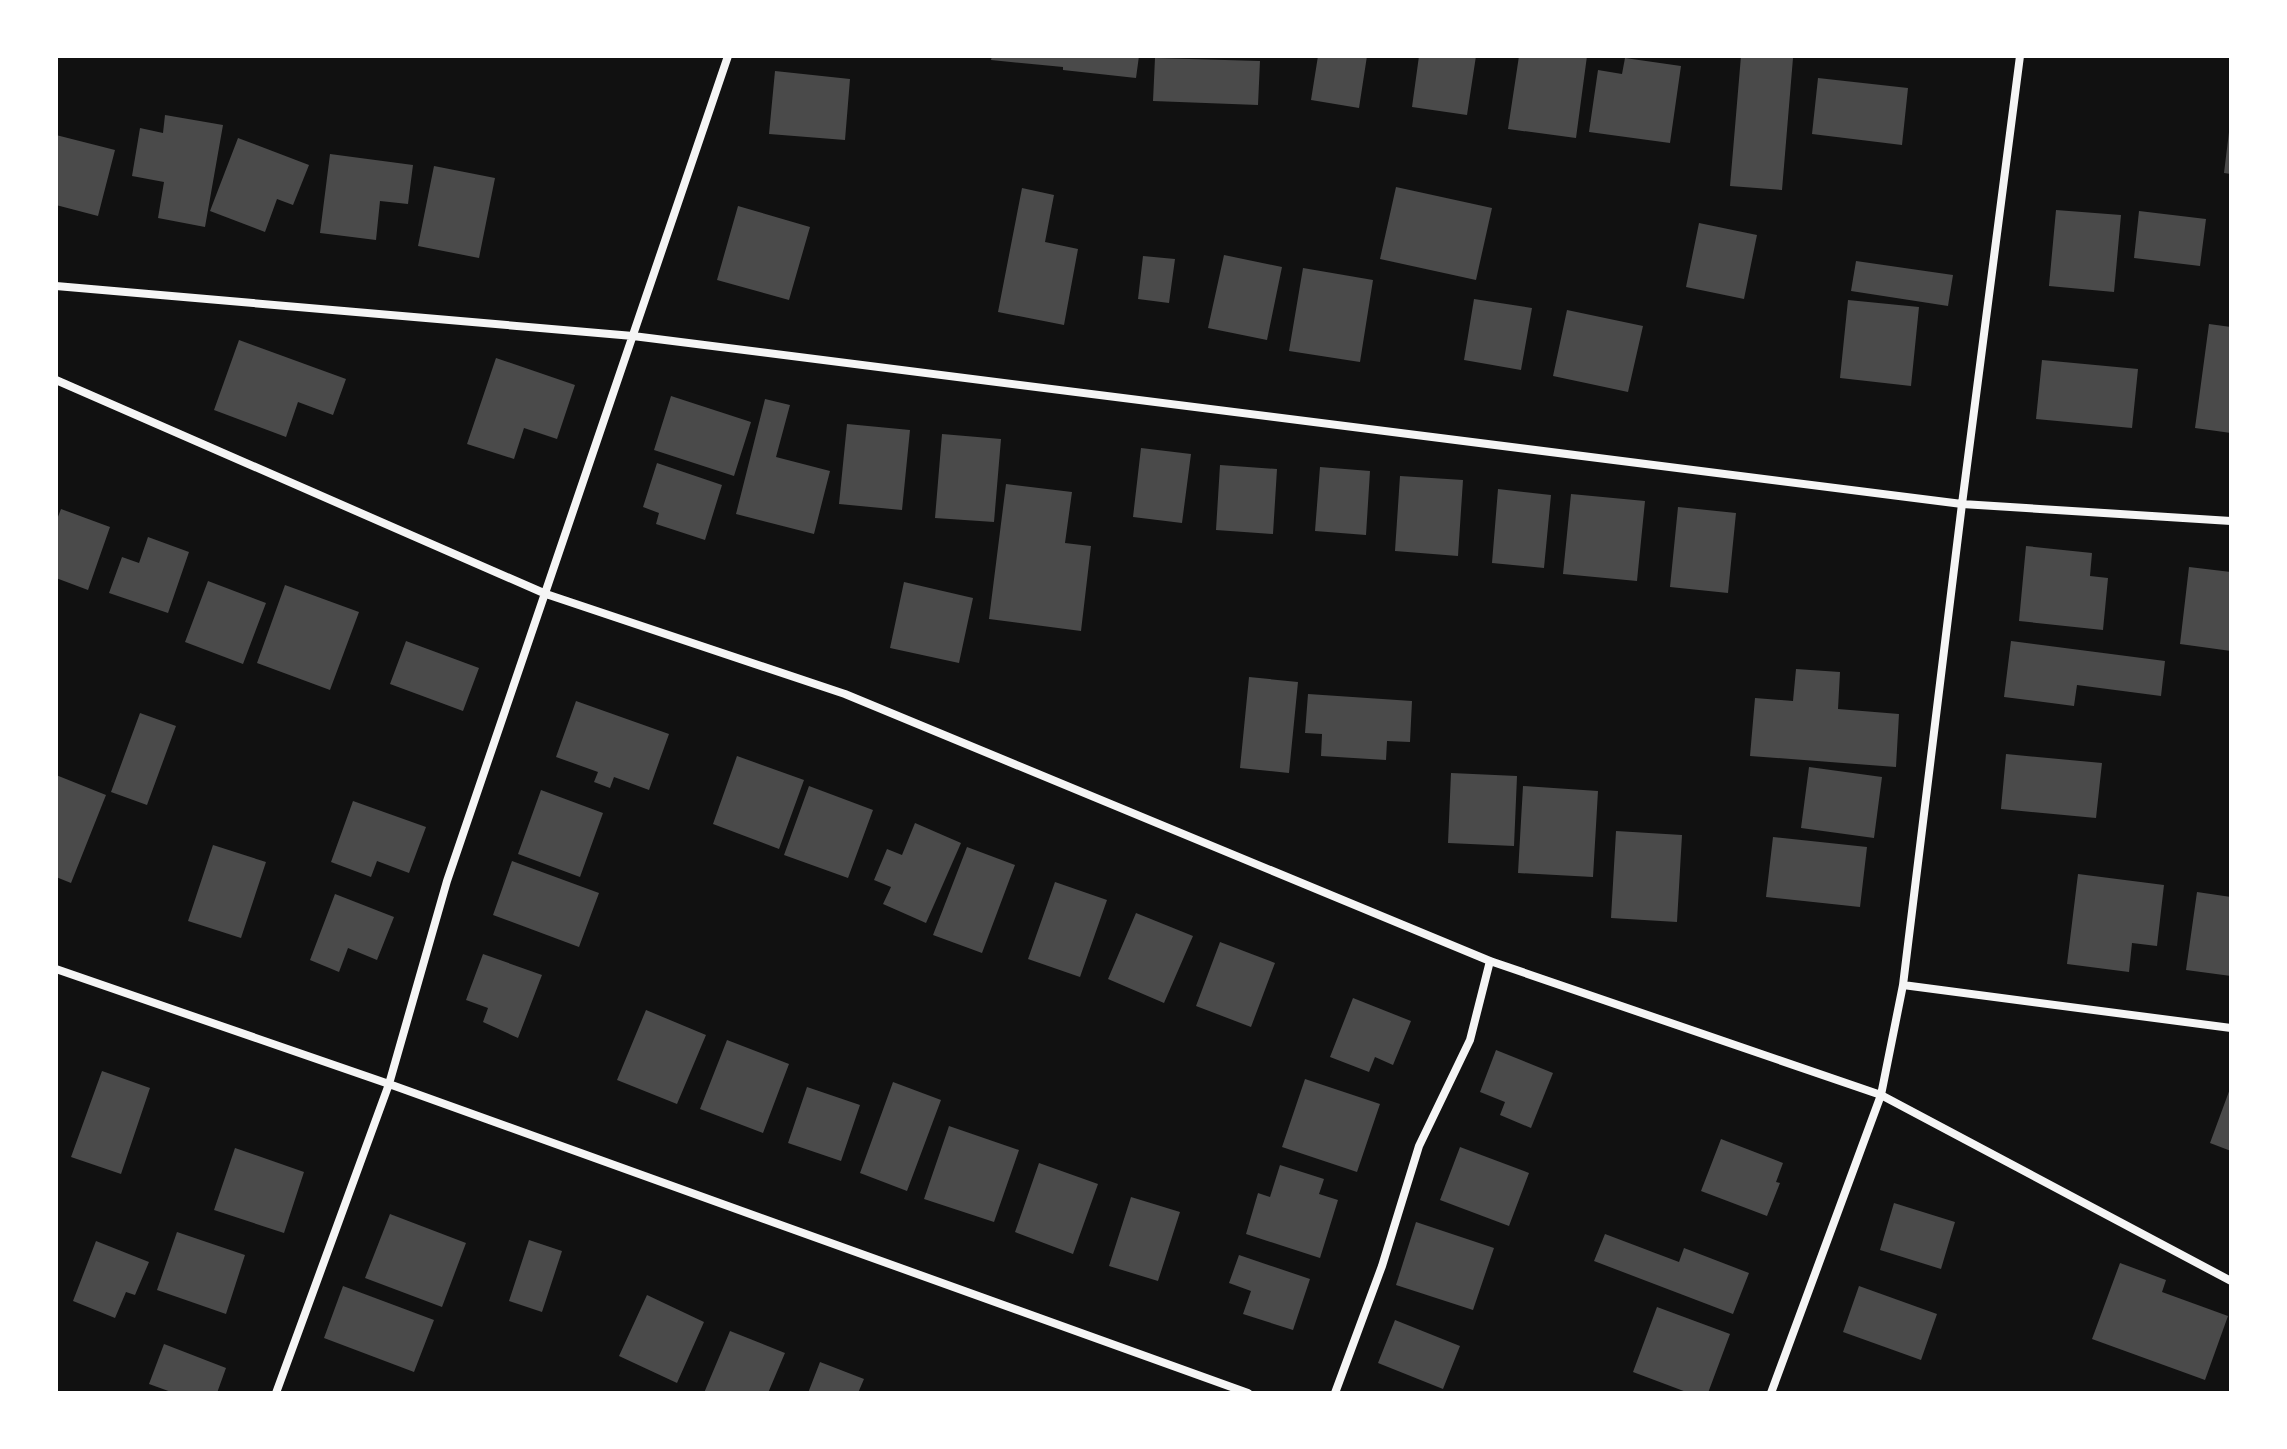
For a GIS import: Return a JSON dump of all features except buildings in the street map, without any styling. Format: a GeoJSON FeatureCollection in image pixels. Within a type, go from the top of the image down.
{"type":"FeatureCollection","features":[{"type":"Feature","properties":{"kind":"street"},"geometry":{"type":"LineString","coordinates":[[276,1393],[389,1084],[447,881],[728,56]]}},
{"type":"Feature","properties":{"kind":"street"},"geometry":{"type":"LineString","coordinates":[[1771,1393],[1881,1095],[1903,985],[2020,56]]}},
{"type":"Feature","properties":{"kind":"street"},"geometry":{"type":"LineString","coordinates":[[56,286],[633,336],[1962,504],[2231,521]]}},
{"type":"Feature","properties":{"kind":"street"},"geometry":{"type":"LineString","coordinates":[[56,380],[546,594],[845,694],[1490,961],[1881,1095],[2231,1281]]}},
{"type":"Feature","properties":{"kind":"street"},"geometry":{"type":"LineString","coordinates":[[1335,1393],[1382,1266],[1419,1146],[1470,1040],[1490,961]]}},
{"type":"Feature","properties":{"kind":"street"},"geometry":{"type":"LineString","coordinates":[[56,969],[389,1084],[1248,1393]]}},
{"type":"Feature","properties":{"kind":"street"},"geometry":{"type":"LineString","coordinates":[[1903,985],[2231,1028]]}}]}
